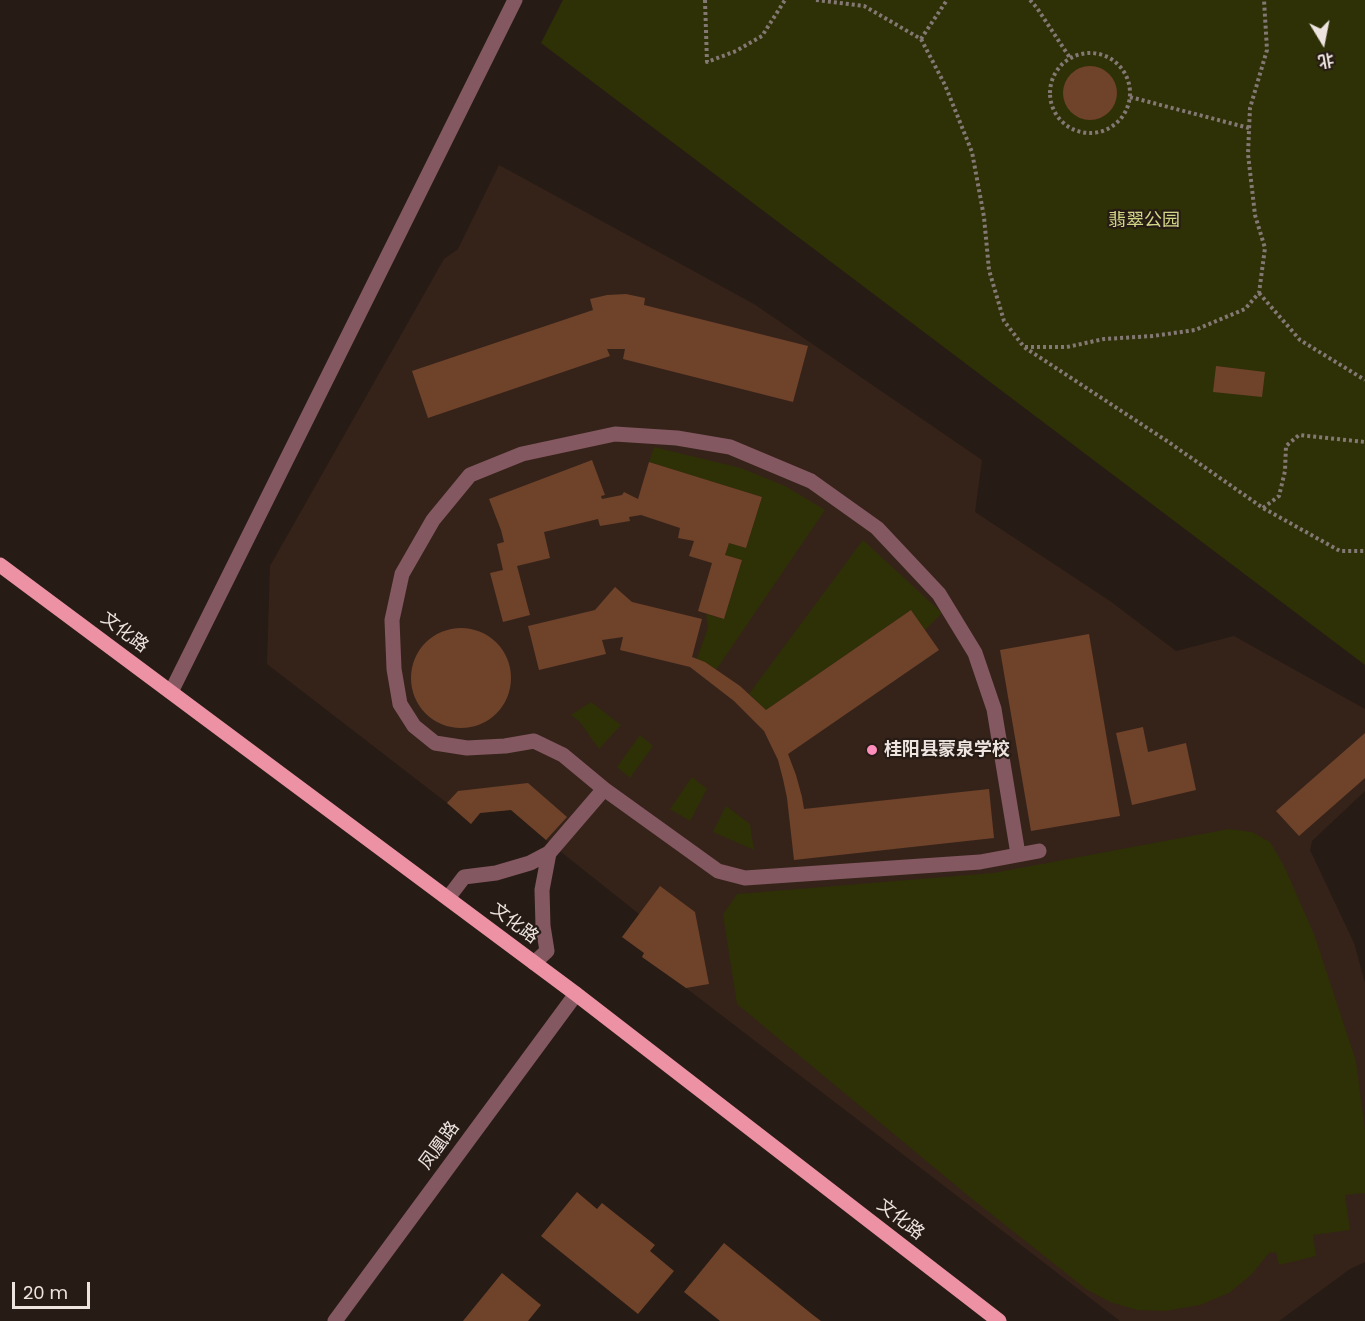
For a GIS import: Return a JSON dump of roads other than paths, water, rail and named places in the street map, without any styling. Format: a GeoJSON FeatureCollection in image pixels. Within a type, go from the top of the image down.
{"type":"FeatureCollection","features":[{"type":"Feature","properties":{"kind":"main road","name":"文化路"},"geometry":{"type":"LineString","coordinates":[[0,565],[576,994],[999,1321]]}},
{"type":"Feature","properties":{"kind":"street"},"geometry":{"type":"LineString","coordinates":[[171,692],[515,0]]}},
{"type":"Feature","properties":{"kind":"street"},"geometry":{"type":"LineString","coordinates":[[1018,854],[994,709],[975,653],[939,594],[877,528],[811,482],[730,447],[677,438],[615,434],[522,454],[470,475],[433,520],[402,574],[392,620],[394,669],[400,704],[414,726],[435,743],[467,748],[504,746],[534,741],[563,755],[604,789],[718,871],[746,878],[980,862],[1039,851]]}},
{"type":"Feature","properties":{"kind":"street"},"geometry":{"type":"LineString","coordinates":[[448,898],[464,877],[496,873],[530,863],[549,854],[604,789]]}},
{"type":"Feature","properties":{"kind":"street"},"geometry":{"type":"LineString","coordinates":[[534,963],[547,951],[543,927],[542,890],[549,854]]}},
{"type":"Feature","properties":{"kind":"street","name":"凤凰路"},"geometry":{"type":"LineString","coordinates":[[335,1321],[576,994]]}},
{"type":"Feature","properties":{"kind":"place","name":"桂阳县蒙泉学校"},"geometry":{"type":"Point","coordinates":[872,750]}},
{"type":"Feature","properties":{"kind":"park label","name":"翡翠公园"},"geometry":{"type":"Point","coordinates":[1144,221]}}]}
